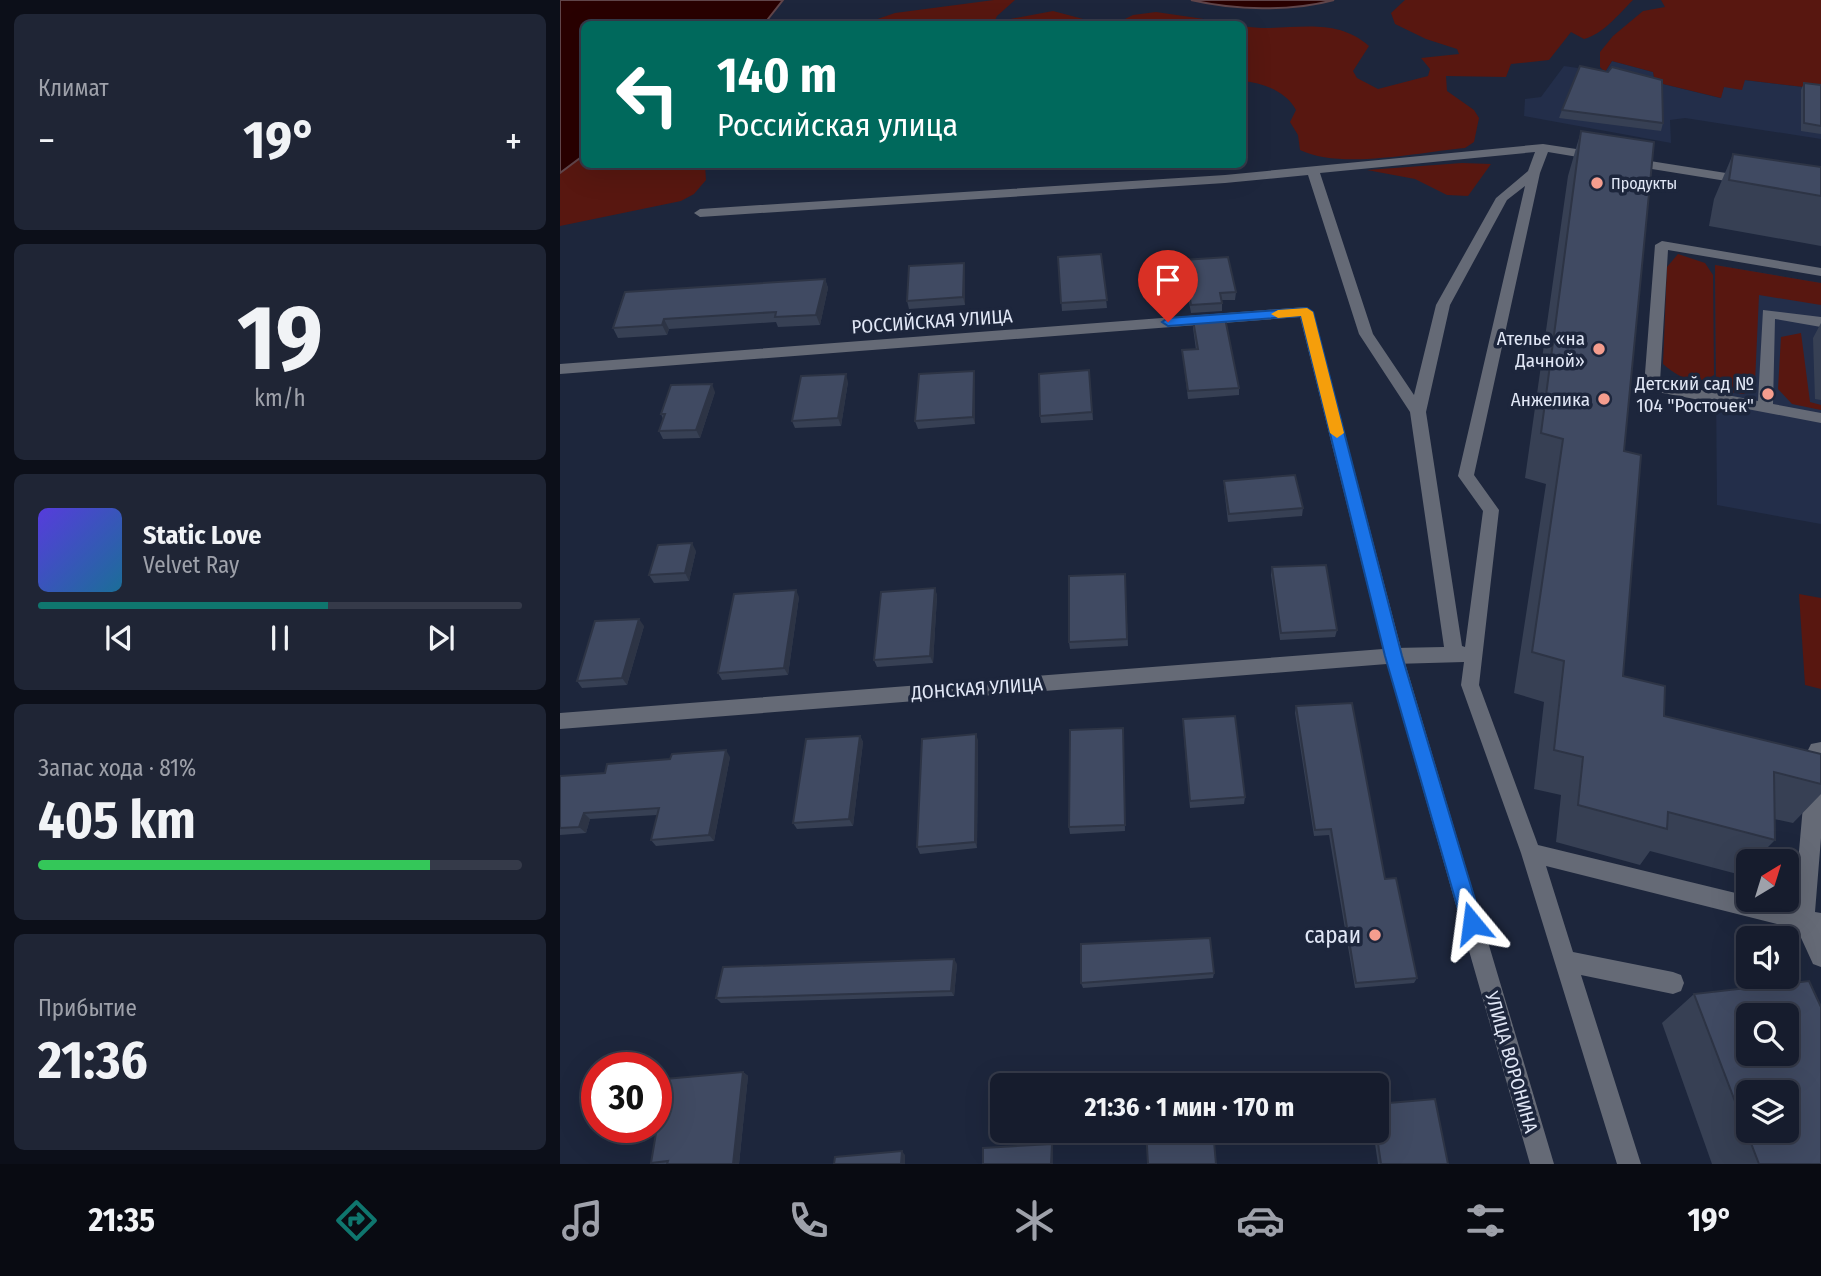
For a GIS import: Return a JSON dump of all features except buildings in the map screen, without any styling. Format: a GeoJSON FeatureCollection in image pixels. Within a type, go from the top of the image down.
{"type":"FeatureCollection","features":[{"type":"Feature","properties":{"kind":"street"},"geometry":{"type":"LineString","coordinates":[[1543,148],[1534,173],[1466,476],[1491,510],[1470,685],[1531,853],[1629,1164]]}},
{"type":"Feature","properties":{"kind":"street"},"geometry":{"type":"LineString","coordinates":[[700,213],[1313,172],[1543,148],[1755,182]]}},
{"type":"Feature","properties":{"kind":"street"},"geometry":{"type":"LineString","coordinates":[[1313,172],[1366,334],[1418,412]]}},
{"type":"Feature","properties":{"kind":"street"},"geometry":{"type":"LineString","coordinates":[[1454,654],[1418,412],[1443,304],[1502,198],[1534,173]]}},
{"type":"Feature","properties":{"kind":"street"},"geometry":{"type":"LineString","coordinates":[[1821,271],[1662,245],[1652,386],[1821,418]]}},
{"type":"Feature","properties":{"kind":"street","name":"РОССИЙСКАЯ УЛИЦА"},"geometry":{"type":"LineString","coordinates":[[560,369],[1307,312]]}},
{"type":"Feature","properties":{"kind":"street","name":"УЛИЦА ВОРОНИНА"},"geometry":{"type":"LineString","coordinates":[[1307,312],[1394,656],[1542,1164]]}},
{"type":"Feature","properties":{"kind":"street"},"geometry":{"type":"LineString","coordinates":[[1765,408],[1768,313],[1821,322]]}},
{"type":"Feature","properties":{"kind":"street","name":"ДОНСКАЯ УЛИЦА"},"geometry":{"type":"LineString","coordinates":[[560,721],[1394,656],[1474,653]]}},
{"type":"Feature","properties":{"kind":"street"},"geometry":{"type":"LineString","coordinates":[[1821,751],[1818,750],[1812,921],[1821,956]]}},
{"type":"Feature","properties":{"kind":"street"},"geometry":{"type":"LineString","coordinates":[[1531,853],[1812,921]]}},
{"type":"Feature","properties":{"kind":"street"},"geometry":{"type":"LineString","coordinates":[[1565,961],[1673,983]]}},
{"type":"Feature","properties":{"kind":"shaded area"},"geometry":{"type":"Polygon","coordinates":[[[560,0],[783,0],[766,21],[581,21],[581,157],[560,173],[560,0]]]}},
{"type":"Feature","properties":{"kind":"shaded area"},"geometry":{"type":"Polygon","coordinates":[[[994,0],[1015,0],[994,21],[872,21],[895,13],[994,0]]]}},
{"type":"Feature","properties":{"kind":"shaded area"},"geometry":{"type":"Polygon","coordinates":[[[1191,0],[1334,0],[1262,8],[1225,6],[1191,0]]]}},
{"type":"Feature","properties":{"kind":"shaded area"},"geometry":{"type":"Polygon","coordinates":[[[1405,0],[1633,0],[1591,37],[1584,39],[1571,32],[1549,60],[1511,64],[1506,77],[1446,76],[1447,91],[1474,110],[1479,118],[1474,142],[1465,148],[1358,159],[1317,156],[1300,150],[1298,135],[1290,122],[1296,110],[1292,103],[1273,89],[1246,82],[1246,26],[1324,27],[1354,36],[1369,46],[1353,71],[1357,78],[1378,89],[1428,76],[1430,69],[1421,58],[1459,54],[1457,49],[1426,39],[1395,24],[1391,13],[1405,0]]]}},
{"type":"Feature","properties":{"kind":"shaded area"},"geometry":{"type":"Polygon","coordinates":[[[1661,0],[1821,0],[1821,89],[1745,80],[1742,90],[1724,87],[1721,98],[1655,82],[1653,72],[1612,61],[1605,72],[1600,67],[1600,52],[1613,36],[1643,11],[1665,7],[1661,0]]]}},
{"type":"Feature","properties":{"kind":"shaded area"},"geometry":{"type":"Polygon","coordinates":[[[1053,11],[1091,21],[999,21],[1053,11]]]}},
{"type":"Feature","properties":{"kind":"shaded area"},"geometry":{"type":"Polygon","coordinates":[[[1156,12],[1218,21],[1121,21],[1133,15],[1156,12]]]}},
{"type":"Feature","properties":{"kind":"shaded area"},"geometry":{"type":"Polygon","coordinates":[[[1612,61],[1653,72],[1655,82],[1720,98],[1724,87],[1744,80],[1821,89],[1821,139],[1685,118],[1670,120],[1671,143],[1524,116],[1525,99],[1541,97],[1564,66],[1605,72],[1612,61]]]}},
{"type":"Feature","properties":{"kind":"shaded area"},"geometry":{"type":"Polygon","coordinates":[[[581,157],[581,168],[705,168],[706,180],[694,194],[681,201],[560,226],[560,173],[581,157]]]}},
{"type":"Feature","properties":{"kind":"shaded area"},"geometry":{"type":"Polygon","coordinates":[[[1462,163],[1491,164],[1468,196],[1447,195],[1415,179],[1367,170],[1462,163]]]}},
{"type":"Feature","properties":{"kind":"shaded area"},"geometry":{"type":"Polygon","coordinates":[[[1678,254],[1705,263],[1713,275],[1714,375],[1707,379],[1687,379],[1663,364],[1667,267],[1678,254]]]}},
{"type":"Feature","properties":{"kind":"shaded area","name":"Детский сад № 104 \"Росточек\""},"geometry":{"type":"Polygon","coordinates":[[[1715,265],[1821,283],[1821,524],[1717,505],[1715,265]]]}},
{"type":"Feature","properties":{"kind":"shaded area"},"geometry":{"type":"Polygon","coordinates":[[[1715,265],[1821,283],[1821,305],[1759,295],[1755,382],[1744,394],[1716,390],[1715,265]]]}},
{"type":"Feature","properties":{"kind":"shaded area"},"geometry":{"type":"Polygon","coordinates":[[[1801,333],[1810,402],[1821,405],[1821,410],[1792,404],[1778,389],[1781,337],[1801,333]]]}},
{"type":"Feature","properties":{"kind":"shaded area"},"geometry":{"type":"Polygon","coordinates":[[[1799,594],[1821,598],[1821,689],[1805,685],[1799,594]]]}},
{"type":"Feature","properties":{"kind":"slow traffic"},"geometry":{"type":"LineString","coordinates":[[1278,314],[1307,312],[1337,433]]}},
{"type":"Feature","properties":{"kind":"place","name":"Продукты"},"geometry":{"type":"Point","coordinates":[1597,183]}},
{"type":"Feature","properties":{"kind":"place","name":"Ателье «на Дачной»"},"geometry":{"type":"Point","coordinates":[1599,349]}},
{"type":"Feature","properties":{"kind":"place","name":"Детский сад № 104 \"Росточек\""},"geometry":{"type":"Point","coordinates":[1768,394]}},
{"type":"Feature","properties":{"kind":"place","name":"Анжелика"},"geometry":{"type":"Point","coordinates":[1604,399]}},
{"type":"Feature","properties":{"kind":"place","name":"сараи"},"geometry":{"type":"Point","coordinates":[1375,935]}},
{"type":"Feature","properties":{"kind":"route"},"geometry":{"type":"LineString","coordinates":[[1168,322],[1307,312],[1394,656],[1472,923]]}}]}
